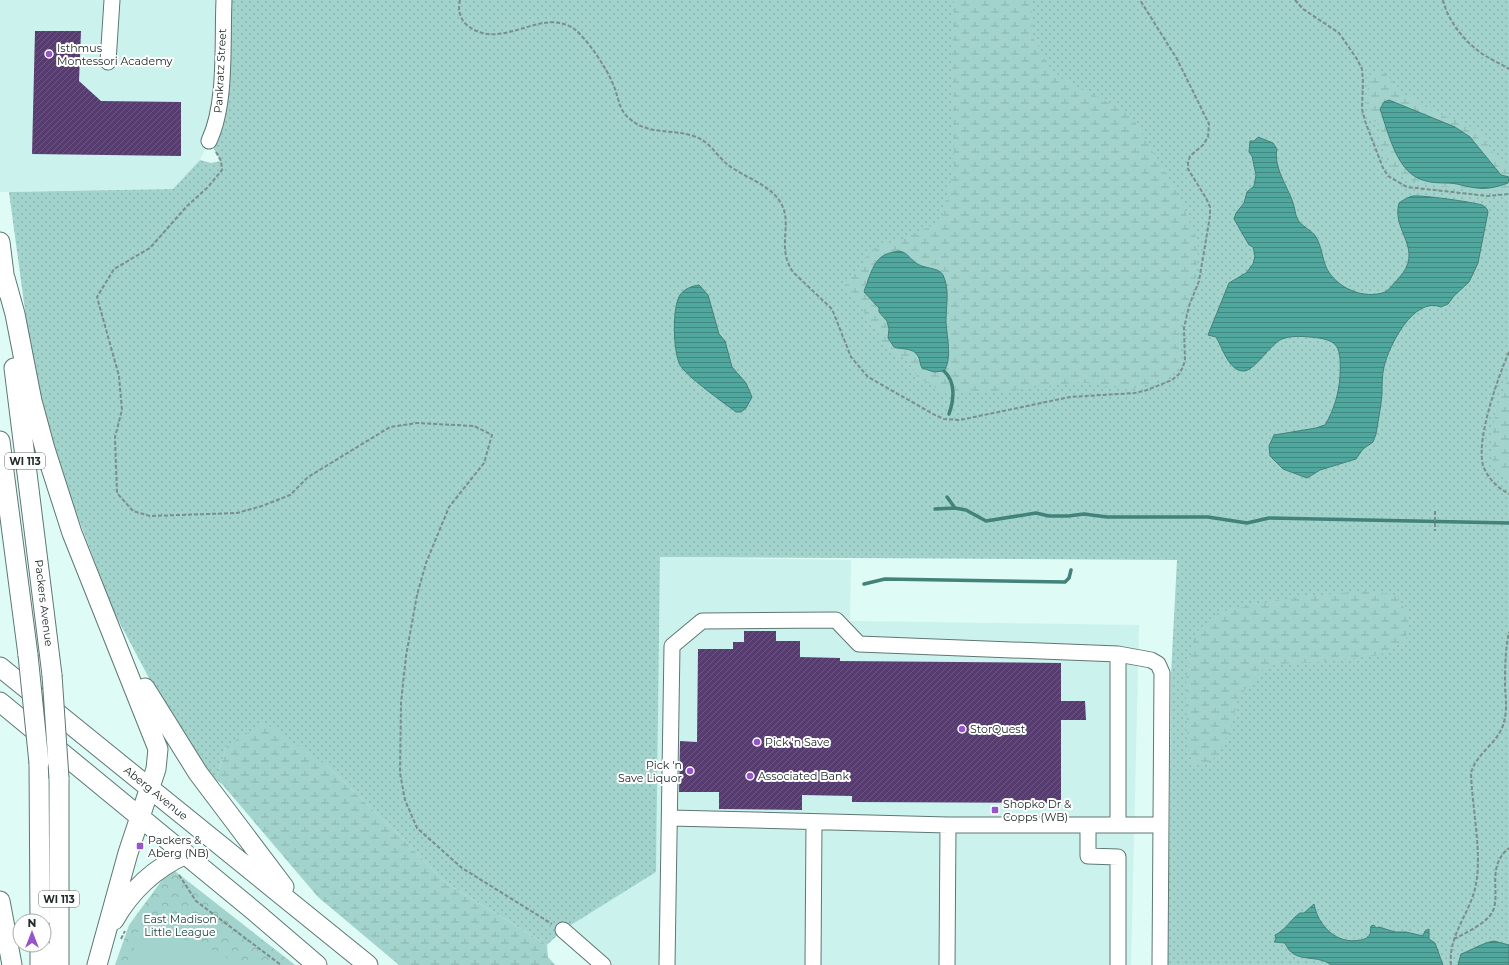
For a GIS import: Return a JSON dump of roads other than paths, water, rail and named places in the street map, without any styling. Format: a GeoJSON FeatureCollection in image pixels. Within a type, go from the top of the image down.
{"type":"FeatureCollection","features":[{"type":"Feature","properties":{"kind":"main road","name":"Packers Avenue"},"geometry":{"type":"LineString","coordinates":[[0,242],[20,421],[52,675],[59,778],[59,965]]}},
{"type":"Feature","properties":{"kind":"main road"},"geometry":{"type":"LineString","coordinates":[[5,278],[15,314],[32,402],[45,449],[72,533],[97,598],[152,703],[198,773],[305,913]]}},
{"type":"Feature","properties":{"kind":"main road","name":"Packers Avenue"},"geometry":{"type":"LineString","coordinates":[[0,441],[28,655],[39,763],[40,913]]}},
{"type":"Feature","properties":{"kind":"main road"},"geometry":{"type":"LineString","coordinates":[[104,611],[157,744],[158,764],[149,787],[115,896],[112,942]]}},
{"type":"Feature","properties":{"kind":"main road","name":"Aberg Avenue"},"geometry":{"type":"LineString","coordinates":[[0,667],[100,750],[149,787],[368,965]]}},
{"type":"Feature","properties":{"kind":"main road"},"geometry":{"type":"LineString","coordinates":[[0,679],[83,744],[100,750]]}},
{"type":"Feature","properties":{"kind":"main road"},"geometry":{"type":"LineString","coordinates":[[0,702],[186,854],[317,965]]}},
{"type":"Feature","properties":{"kind":"main road"},"geometry":{"type":"LineString","coordinates":[[97,965],[112,942],[120,910],[132,894],[155,872],[186,854]]}},
{"type":"Feature","properties":{"kind":"main road"},"geometry":{"type":"LineString","coordinates":[[0,901],[12,965]]}},
{"type":"Feature","properties":{"kind":"main road"},"geometry":{"type":"LineString","coordinates":[[40,953],[40,965]]}},
{"type":"Feature","properties":{"kind":"street"},"geometry":{"type":"LineString","coordinates":[[108,62],[112,0]]}},
{"type":"Feature","properties":{"kind":"street","name":"Pankratz Street"},"geometry":{"type":"LineString","coordinates":[[209,141],[216,126],[219,107],[224,0]]}},
{"type":"Feature","properties":{"kind":"street"},"geometry":{"type":"LineString","coordinates":[[667,965],[672,646],[702,621],[836,620],[859,644],[1118,654],[1151,660],[1158,664],[1162,672],[1160,965]]}},
{"type":"Feature","properties":{"kind":"street"},"geometry":{"type":"LineString","coordinates":[[1118,654],[1118,825]]}},
{"type":"Feature","properties":{"kind":"street"},"geometry":{"type":"LineString","coordinates":[[670,818],[948,825],[1161,825]]}},
{"type":"Feature","properties":{"kind":"street"},"geometry":{"type":"LineString","coordinates":[[813,965],[814,822]]}},
{"type":"Feature","properties":{"kind":"street"},"geometry":{"type":"LineString","coordinates":[[947,965],[948,825]]}},
{"type":"Feature","properties":{"kind":"street"},"geometry":{"type":"LineString","coordinates":[[1088,825],[1088,856],[1118,857],[1118,965]]}},
{"type":"Feature","properties":{"kind":"street"},"geometry":{"type":"LineString","coordinates":[[562,930],[603,965]]}},
{"type":"Feature","properties":{"kind":"waterway"},"geometry":{"type":"LineString","coordinates":[[944,371],[951,380],[953,391],[949,414]]}},
{"type":"Feature","properties":{"kind":"waterway"},"geometry":{"type":"LineString","coordinates":[[947,497],[955,508]]}},
{"type":"Feature","properties":{"kind":"waterway"},"geometry":{"type":"LineString","coordinates":[[935,509],[955,508],[966,510],[986,521],[1036,513],[1049,516],[1084,514],[1107,517],[1208,517],[1247,523],[1269,518],[1509,523]]}},
{"type":"Feature","properties":{"kind":"waterway"},"geometry":{"type":"LineString","coordinates":[[864,584],[885,579],[1065,582],[1069,578],[1071,570]]}},
{"type":"Feature","properties":{"kind":"place","name":"Isthmus Montessori Academy"},"geometry":{"type":"Point","coordinates":[49,54]}},
{"type":"Feature","properties":{"kind":"place","name":"StorQuest"},"geometry":{"type":"Point","coordinates":[962,729]}},
{"type":"Feature","properties":{"kind":"place","name":"Pick 'n Save"},"geometry":{"type":"Point","coordinates":[757,742]}},
{"type":"Feature","properties":{"kind":"place","name":"Pick 'n Save Liquor"},"geometry":{"type":"Point","coordinates":[690,771]}},
{"type":"Feature","properties":{"kind":"place","name":"Associated Bank"},"geometry":{"type":"Point","coordinates":[750,776]}},
{"type":"Feature","properties":{"kind":"place","name":"Shopko Dr & Copps (WB)"},"geometry":{"type":"Point","coordinates":[995,810]}},
{"type":"Feature","properties":{"kind":"place","name":"Packers & Aberg (NB)"},"geometry":{"type":"Point","coordinates":[140,846]}},
{"type":"Feature","properties":{"kind":"park label","name":"East Madison Little League"},"geometry":{"type":"Point","coordinates":[180,925]}}]}
